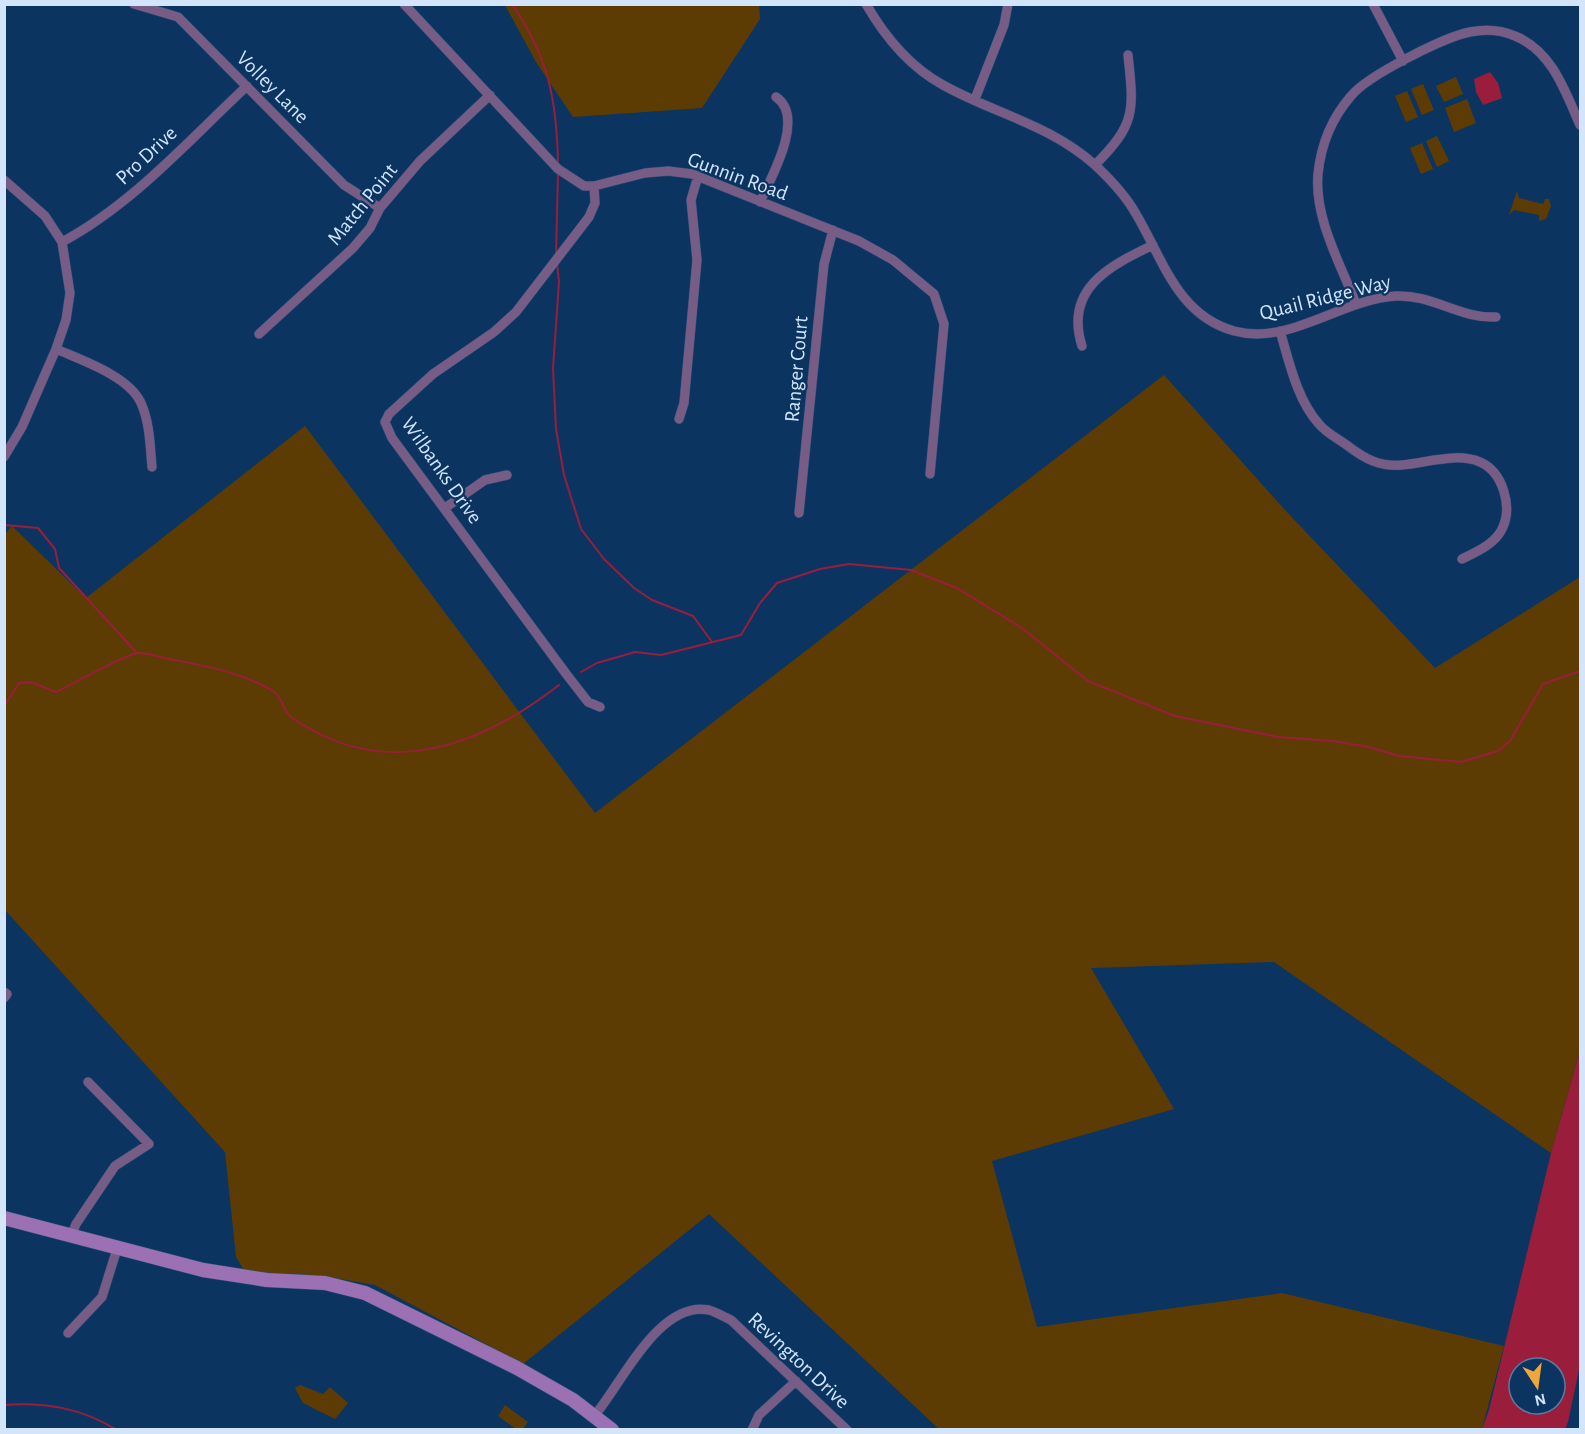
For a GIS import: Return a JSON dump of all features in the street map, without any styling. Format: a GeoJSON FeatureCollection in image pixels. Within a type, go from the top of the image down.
{"type":"FeatureCollection","features":[{"type":"Feature","properties":{"kind":"street","name":"Volley Lane"},"geometry":{"type":"LineString","coordinates":[[134,4],[178,17],[344,185],[380,208]]}},
{"type":"Feature","properties":{"kind":"street"},"geometry":{"type":"LineString","coordinates":[[404,4],[558,169],[584,186],[594,186]]}},
{"type":"Feature","properties":{"kind":"street","name":"Quail Ridge Way"},"geometry":{"type":"LineString","coordinates":[[866,4],[889,39],[915,66],[945,86],[1034,124],[1095,165],[1135,212],[1181,297],[1195,310],[1219,325],[1236,331],[1267,334],[1356,304],[1396,296],[1416,297],[1479,318],[1496,317]]}},
{"type":"Feature","properties":{"kind":"street"},"geometry":{"type":"LineString","coordinates":[[975,99],[1004,25],[1008,4]]}},
{"type":"Feature","properties":{"kind":"street"},"geometry":{"type":"LineString","coordinates":[[1373,4],[1403,61]]}},
{"type":"Feature","properties":{"kind":"street"},"geometry":{"type":"LineString","coordinates":[[1356,304],[1319,200],[1318,177],[1330,125],[1351,95],[1366,82],[1403,61],[1468,32],[1491,30],[1515,36],[1535,47],[1554,68],[1578,112],[1581,124]]}},
{"type":"Feature","properties":{"kind":"street"},"geometry":{"type":"LineString","coordinates":[[1095,165],[1118,142],[1131,113],[1128,55]]}},
{"type":"Feature","properties":{"kind":"street","name":"Pro Drive"},"geometry":{"type":"LineString","coordinates":[[62,242],[96,224],[151,177],[247,86]]}},
{"type":"Feature","properties":{"kind":"street","name":"Match Point"},"geometry":{"type":"LineString","coordinates":[[259,334],[353,248],[370,228],[380,208],[420,161],[490,95]]}},
{"type":"Feature","properties":{"kind":"street"},"geometry":{"type":"LineString","coordinates":[[760,202],[787,138],[787,116],[782,101],[776,97]]}},
{"type":"Feature","properties":{"kind":"street","name":"Gunnin Road"},"geometry":{"type":"LineString","coordinates":[[594,186],[645,173],[668,171],[699,176],[833,230],[893,260],[934,294],[941,308],[944,324],[930,474]]}},
{"type":"Feature","properties":{"kind":"street"},"geometry":{"type":"LineString","coordinates":[[679,419],[684,403],[697,260],[691,200],[699,176]]}},
{"type":"Feature","properties":{"kind":"street"},"geometry":{"type":"LineString","coordinates":[[4,180],[45,216],[62,242],[70,293],[66,320],[56,349],[22,427],[4,457]]}},
{"type":"Feature","properties":{"kind":"street","name":"Wilbanks Drive"},"geometry":{"type":"LineString","coordinates":[[594,186],[595,203],[589,217],[516,312],[494,332],[433,374],[389,414],[386,422],[392,438],[581,693],[588,702],[600,707]]}},
{"type":"Feature","properties":{"kind":"street","name":"Ranger Court"},"geometry":{"type":"LineString","coordinates":[[799,513],[824,264],[833,230]]}},
{"type":"Feature","properties":{"kind":"street"},"geometry":{"type":"LineString","coordinates":[[1082,346],[1076,327],[1086,293],[1100,275],[1153,245]]}},
{"type":"Feature","properties":{"kind":"street"},"geometry":{"type":"LineString","coordinates":[[1280,331],[1300,393],[1317,422],[1357,453],[1373,462],[1388,465],[1465,458],[1480,462],[1497,475],[1507,510],[1502,529],[1490,543],[1462,559]]}},
{"type":"Feature","properties":{"kind":"street"},"geometry":{"type":"LineString","coordinates":[[56,349],[116,377],[141,401],[148,430],[152,467]]}},
{"type":"Feature","properties":{"kind":"street"},"geometry":{"type":"LineString","coordinates":[[446,508],[485,480],[507,475]]}},
{"type":"Feature","properties":{"kind":"street"},"geometry":{"type":"LineString","coordinates":[[4,992],[7,994],[4,998]]}},
{"type":"Feature","properties":{"kind":"street"},"geometry":{"type":"LineString","coordinates":[[71,1236],[76,1224],[114,1166],[149,1144],[88,1082]]}},
{"type":"Feature","properties":{"kind":"street"},"geometry":{"type":"LineString","coordinates":[[4,1218],[203,1270],[267,1280],[325,1283],[365,1293],[517,1368],[595,1415],[612,1430]]}},
{"type":"Feature","properties":{"kind":"street"},"geometry":{"type":"LineString","coordinates":[[68,1333],[102,1297],[117,1249]]}},
{"type":"Feature","properties":{"kind":"street","name":"Revington Drive"},"geometry":{"type":"LineString","coordinates":[[595,1415],[656,1330],[684,1313],[709,1310],[731,1320],[847,1430]]}},
{"type":"Feature","properties":{"kind":"street"},"geometry":{"type":"LineString","coordinates":[[752,1430],[759,1415],[796,1381]]}},
{"type":"Feature","properties":{"kind":"shaded area"},"geometry":{"type":"Polygon","coordinates":[[[505,5],[759,5],[760,19],[702,108],[573,117],[536,62],[505,5]]]}},
{"type":"Feature","properties":{"kind":"shaded area"},"geometry":{"type":"Polygon","coordinates":[[[1490,72],[1498,83],[1502,98],[1483,105],[1476,92],[1474,79],[1490,72]]]}},
{"type":"Feature","properties":{"kind":"shaded area"},"geometry":{"type":"Polygon","coordinates":[[[1456,77],[1463,94],[1444,102],[1436,86],[1456,77]]]}},
{"type":"Feature","properties":{"kind":"shaded area"},"geometry":{"type":"Polygon","coordinates":[[[1423,84],[1434,110],[1422,115],[1411,89],[1423,84]]]}},
{"type":"Feature","properties":{"kind":"shaded area"},"geometry":{"type":"Polygon","coordinates":[[[1407,91],[1418,117],[1406,122],[1395,96],[1407,91]]]}},
{"type":"Feature","properties":{"kind":"shaded area"},"geometry":{"type":"Polygon","coordinates":[[[1467,99],[1476,123],[1454,132],[1445,108],[1467,99]]]}},
{"type":"Feature","properties":{"kind":"shaded area"},"geometry":{"type":"Polygon","coordinates":[[[1437,136],[1449,161],[1437,167],[1426,141],[1437,136]]]}},
{"type":"Feature","properties":{"kind":"shaded area"},"geometry":{"type":"Polygon","coordinates":[[[1422,143],[1433,169],[1421,174],[1410,148],[1422,143]]]}},
{"type":"Feature","properties":{"kind":"shaded area"},"geometry":{"type":"Polygon","coordinates":[[[1517,191],[1519,198],[1543,204],[1545,199],[1549,199],[1551,206],[1546,219],[1539,221],[1539,215],[1514,210],[1509,215],[1517,191]]]}},
{"type":"Feature","properties":{"kind":"shaded area"},"geometry":{"type":"Polygon","coordinates":[[[1164,375],[1286,511],[1435,668],[1580,577],[1580,1051],[1551,1153],[1274,962],[1091,968],[1174,1109],[992,1161],[1037,1327],[1282,1293],[1504,1346],[1482,1429],[939,1429],[709,1214],[523,1364],[375,1285],[324,1276],[245,1272],[236,1257],[225,1152],[5,910],[5,534],[12,526],[86,598],[305,426],[595,813],[1164,375]]]}},
{"type":"Feature","properties":{"kind":"shaded area"},"geometry":{"type":"Polygon","coordinates":[[[1580,1051],[1580,1365],[1568,1422],[1565,1429],[1482,1429],[1489,1410],[1551,1153],[1580,1051]]]}},
{"type":"Feature","properties":{"kind":"shaded area"},"geometry":{"type":"Polygon","coordinates":[[[300,1385],[323,1394],[330,1387],[348,1403],[335,1419],[303,1403],[295,1388],[300,1385]]]}},
{"type":"Feature","properties":{"kind":"shaded area"},"geometry":{"type":"Polygon","coordinates":[[[505,1405],[528,1422],[523,1429],[516,1429],[498,1416],[505,1405]]]}},
{"type":"Feature","properties":{"kind":"waterway"},"geometry":{"type":"LineString","coordinates":[[512,4],[525,24],[543,62],[556,120],[558,165]]}},
{"type":"Feature","properties":{"kind":"waterway"},"geometry":{"type":"LineString","coordinates":[[556,255],[558,173]]}},
{"type":"Feature","properties":{"kind":"waterway"},"geometry":{"type":"LineString","coordinates":[[557,263],[559,282],[553,368],[556,429],[564,475],[581,529],[604,559],[634,588],[652,600],[693,616],[712,642]]}},
{"type":"Feature","properties":{"kind":"waterway"},"geometry":{"type":"LineString","coordinates":[[4,525],[38,528],[55,549],[59,568],[137,653]]}},
{"type":"Feature","properties":{"kind":"waterway"},"geometry":{"type":"LineString","coordinates":[[581,672],[597,663],[635,652],[661,655],[741,635],[760,603],[777,583],[820,569],[849,564],[911,570],[957,588],[1022,628],[1088,681],[1175,716],[1278,737],[1333,741],[1369,747],[1399,756],[1461,762],[1498,751],[1510,741],[1543,684],[1580,671]]}},
{"type":"Feature","properties":{"kind":"waterway"},"geometry":{"type":"LineString","coordinates":[[4,706],[19,683],[31,682],[56,692],[123,658],[142,653],[210,667],[249,679],[276,693],[291,717],[326,737],[360,748],[395,752],[429,749],[463,740],[496,726],[559,685]]}},
{"type":"Feature","properties":{"kind":"waterway"},"geometry":{"type":"LineString","coordinates":[[4,1405],[63,1408],[90,1416],[117,1430]]}}]}
